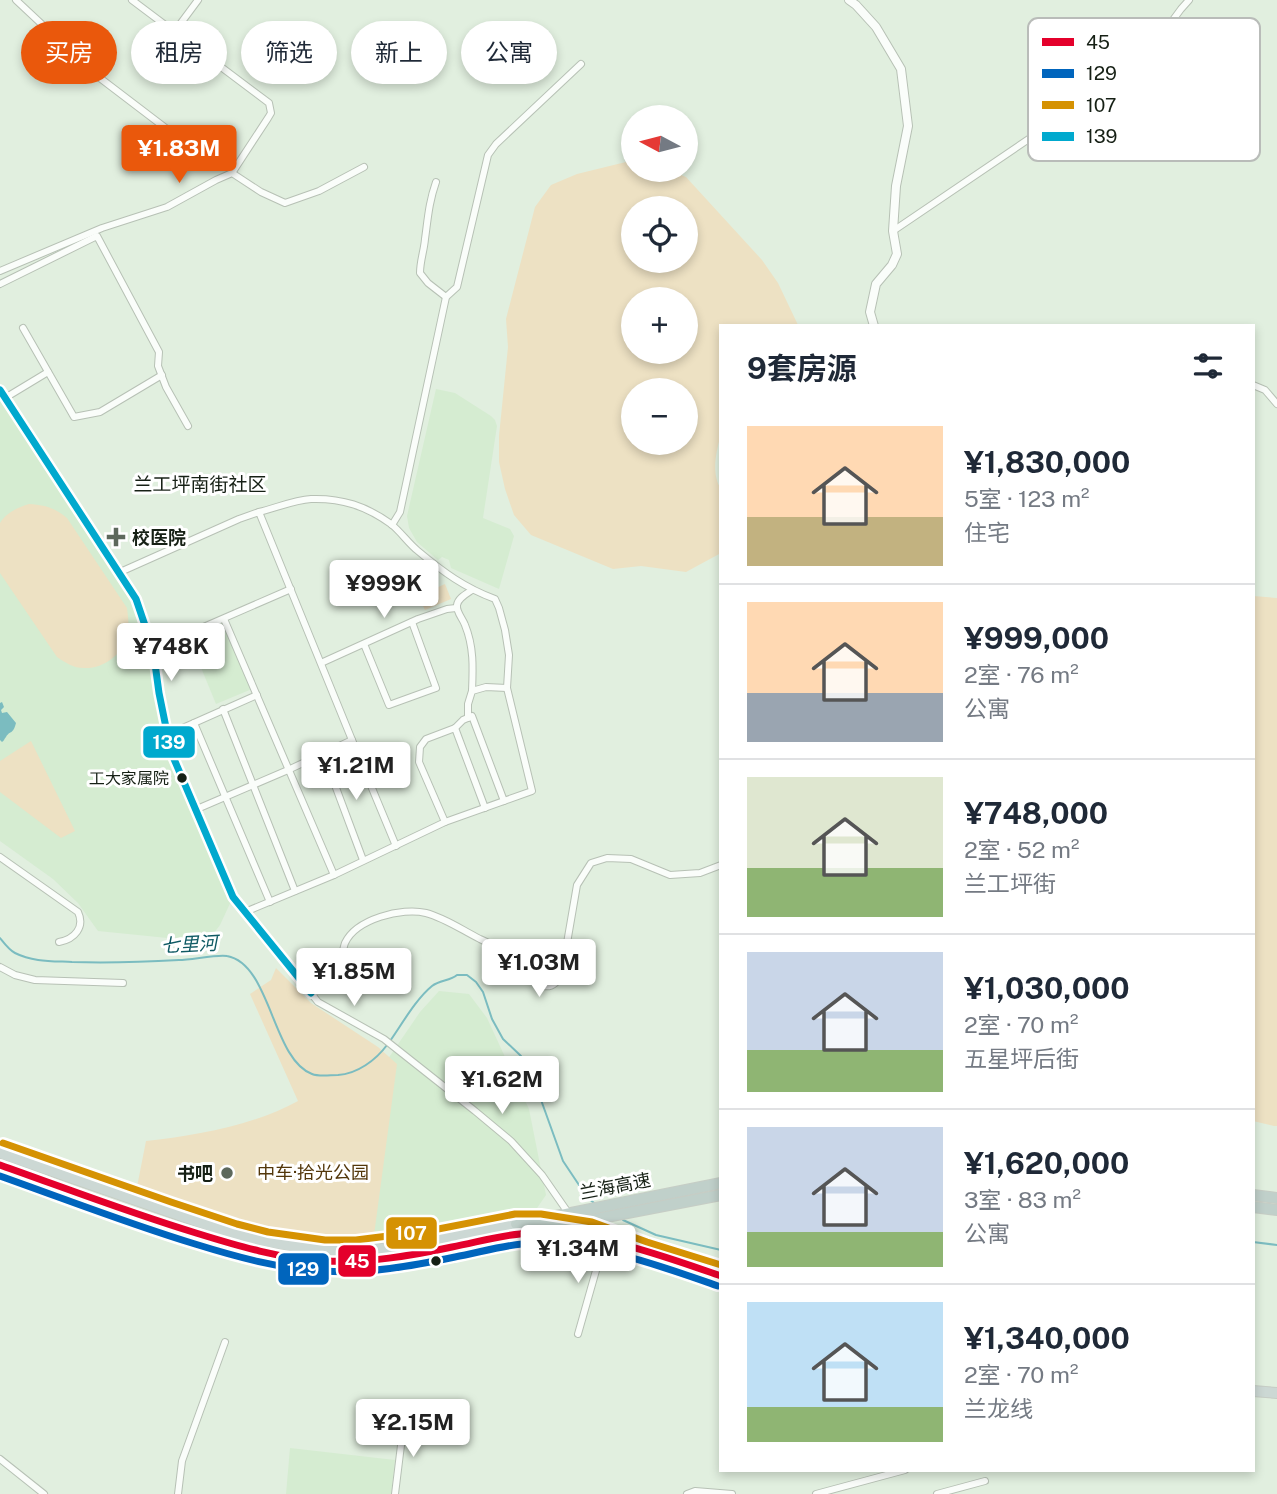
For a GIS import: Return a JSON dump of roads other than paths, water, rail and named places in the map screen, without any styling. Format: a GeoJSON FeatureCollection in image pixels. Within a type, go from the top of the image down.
{"type":"FeatureCollection","features":[{"type":"Feature","properties":{"kind":"highway"},"geometry":{"type":"LineString","coordinates":[[0,1153],[244,1237],[357,1256]]}},
{"type":"Feature","properties":{"kind":"highway"},"geometry":{"type":"LineString","coordinates":[[0,1166],[230,1244],[294,1258],[323,1261],[432,1251],[517,1229],[569,1234],[580,1230],[644,1252]]}},
{"type":"Feature","properties":{"kind":"highway","name":"兰海高速"},"geometry":{"type":"LineString","coordinates":[[517,1229],[584,1209],[719,1182]]}},
{"type":"Feature","properties":{"kind":"highway","name":"兰海高速"},"geometry":{"type":"LineString","coordinates":[[517,1229],[561,1226],[580,1230],[595,1219],[719,1195]]}},
{"type":"Feature","properties":{"kind":"highway"},"geometry":{"type":"LineString","coordinates":[[1255,1195],[1277,1198]]}},
{"type":"Feature","properties":{"kind":"highway"},"geometry":{"type":"LineString","coordinates":[[1255,1208],[1277,1210]]}},
{"type":"Feature","properties":{"kind":"highway"},"geometry":{"type":"LineString","coordinates":[[580,1230],[600,1240],[719,1275]]}},
{"type":"Feature","properties":{"kind":"highway"},"geometry":{"type":"LineString","coordinates":[[1255,1391],[1277,1393]]}},
{"type":"Feature","properties":{"kind":"street"},"geometry":{"type":"LineString","coordinates":[[16,0],[96,75],[197,152]]}},
{"type":"Feature","properties":{"kind":"street"},"geometry":{"type":"LineString","coordinates":[[132,0],[161,21]]}},
{"type":"Feature","properties":{"kind":"street"},"geometry":{"type":"LineString","coordinates":[[182,21],[198,0]]}},
{"type":"Feature","properties":{"kind":"street"},"geometry":{"type":"LineString","coordinates":[[849,0],[876,27],[901,69],[908,127],[896,186],[893,231],[897,254],[876,284],[870,313],[873,324]]}},
{"type":"Feature","properties":{"kind":"street"},"geometry":{"type":"LineString","coordinates":[[1174,18],[1189,0]]}},
{"type":"Feature","properties":{"kind":"street"},"geometry":{"type":"LineString","coordinates":[[392,525],[400,512],[446,297],[457,287],[488,155],[496,144],[581,64]]}},
{"type":"Feature","properties":{"kind":"street"},"geometry":{"type":"LineString","coordinates":[[0,271],[102,228],[167,207],[232,173],[271,113],[270,103],[227,70]]}},
{"type":"Feature","properties":{"kind":"street"},"geometry":{"type":"LineString","coordinates":[[893,231],[1028,140]]}},
{"type":"Feature","properties":{"kind":"street"},"geometry":{"type":"LineString","coordinates":[[232,173],[261,192],[285,203],[319,191],[364,167]]}},
{"type":"Feature","properties":{"kind":"street"},"geometry":{"type":"LineString","coordinates":[[436,182],[427,213],[419,273],[446,297]]}},
{"type":"Feature","properties":{"kind":"street"},"geometry":{"type":"LineString","coordinates":[[0,284],[97,236],[159,352],[158,366],[166,387],[188,426]]}},
{"type":"Feature","properties":{"kind":"street"},"geometry":{"type":"LineString","coordinates":[[23,328],[74,417],[100,412],[162,375]]}},
{"type":"Feature","properties":{"kind":"street"},"geometry":{"type":"LineString","coordinates":[[5,398],[48,372]]}},
{"type":"Feature","properties":{"kind":"street"},"geometry":{"type":"LineString","coordinates":[[1255,386],[1265,390],[1277,404]]}},
{"type":"Feature","properties":{"kind":"street"},"geometry":{"type":"LineString","coordinates":[[0,390],[135,599],[153,649],[159,694],[172,752],[233,897],[318,1002],[384,1039],[511,1141],[542,1175],[580,1230]]}},
{"type":"Feature","properties":{"kind":"street"},"geometry":{"type":"LineString","coordinates":[[118,573],[259,512],[308,499],[335,500],[355,503],[392,525],[438,568],[472,590],[495,599],[499,608],[509,655],[507,688],[532,791],[445,822],[334,875],[245,912]]}},
{"type":"Feature","properties":{"kind":"street"},"geometry":{"type":"LineString","coordinates":[[259,512],[396,846]]}},
{"type":"Feature","properties":{"kind":"street"},"geometry":{"type":"LineString","coordinates":[[153,649],[291,589]]}},
{"type":"Feature","properties":{"kind":"street"},"geometry":{"type":"LineString","coordinates":[[468,718],[472,691],[472,642],[456,608],[461,597],[472,590]]}},
{"type":"Feature","properties":{"kind":"street"},"geometry":{"type":"LineString","coordinates":[[321,663],[412,622],[456,608]]}},
{"type":"Feature","properties":{"kind":"street"},"geometry":{"type":"LineString","coordinates":[[224,619],[334,875]]}},
{"type":"Feature","properties":{"kind":"street"},"geometry":{"type":"LineString","coordinates":[[364,644],[389,705],[436,688],[412,622]]}},
{"type":"Feature","properties":{"kind":"street"},"geometry":{"type":"LineString","coordinates":[[472,691],[486,687],[507,688]]}},
{"type":"Feature","properties":{"kind":"street"},"geometry":{"type":"LineString","coordinates":[[167,735],[257,695]]}},
{"type":"Feature","properties":{"kind":"street"},"geometry":{"type":"LineString","coordinates":[[223,709],[295,891]]}},
{"type":"Feature","properties":{"kind":"street"},"geometry":{"type":"LineString","coordinates":[[445,822],[419,762],[420,747],[426,739],[455,728],[472,716],[504,801]]}},
{"type":"Feature","properties":{"kind":"street"},"geometry":{"type":"LineString","coordinates":[[194,723],[270,902]]}},
{"type":"Feature","properties":{"kind":"street"},"geometry":{"type":"LineString","coordinates":[[455,728],[485,808]]}},
{"type":"Feature","properties":{"kind":"street"},"geometry":{"type":"LineString","coordinates":[[197,809],[352,740]]}},
{"type":"Feature","properties":{"kind":"street"},"geometry":{"type":"LineString","coordinates":[[323,753],[363,860]]}},
{"type":"Feature","properties":{"kind":"street"},"geometry":{"type":"LineString","coordinates":[[0,857],[78,912],[81,921],[77,933],[67,941],[60,942]]}},
{"type":"Feature","properties":{"kind":"street"},"geometry":{"type":"LineString","coordinates":[[311,993],[333,978],[338,971],[346,940],[357,929],[370,920],[407,911],[426,913],[502,948],[520,962],[536,984],[552,985],[562,972],[577,885],[591,863],[607,858],[631,859],[670,875],[700,873],[719,866]]}},
{"type":"Feature","properties":{"kind":"street"},"geometry":{"type":"LineString","coordinates":[[0,967],[15,975],[35,980],[123,983]]}},
{"type":"Feature","properties":{"kind":"street"},"geometry":{"type":"LineString","coordinates":[[578,1334],[597,1267],[600,1240]]}},
{"type":"Feature","properties":{"kind":"street"},"geometry":{"type":"LineString","coordinates":[[178,1494],[182,1461],[225,1342]]}},
{"type":"Feature","properties":{"kind":"street"},"geometry":{"type":"LineString","coordinates":[[395,1494],[404,1421]]}},
{"type":"Feature","properties":{"kind":"street"},"geometry":{"type":"LineString","coordinates":[[0,1459],[44,1494]]}},
{"type":"Feature","properties":{"kind":"street"},"geometry":{"type":"LineString","coordinates":[[816,1494],[898,1472]]}},
{"type":"Feature","properties":{"kind":"street"},"geometry":{"type":"LineString","coordinates":[[937,1494],[985,1481]]}},
{"type":"Feature","properties":{"kind":"street"},"geometry":{"type":"LineString","coordinates":[[687,1494],[695,1491],[732,1494]]}},
{"type":"Feature","properties":{"kind":"water"},"geometry":{"type":"Polygon","coordinates":[[[2,702],[2,713],[7,712],[16,723],[13,731],[2,742],[0,703],[2,702]]]}},
{"type":"Feature","properties":{"kind":"waterway","name":"七里河"},"geometry":{"type":"LineString","coordinates":[[0,938],[15,953],[50,961],[139,962],[227,956],[242,963],[253,976],[288,1050],[299,1065],[315,1075],[352,1072],[372,1061],[387,1045]]}},
{"type":"Feature","properties":{"kind":"waterway","name":"七里河"},"geometry":{"type":"LineString","coordinates":[[390,1041],[432,986],[457,975],[467,975],[476,982],[503,1039],[521,1056],[527,1073],[536,1086],[563,1161],[594,1203]]}},
{"type":"Feature","properties":{"kind":"waterway","name":"七里河"},"geometry":{"type":"LineString","coordinates":[[623,1220],[656,1235],[719,1250]]}},
{"type":"Feature","properties":{"kind":"waterway","name":"七里河"},"geometry":{"type":"LineString","coordinates":[[1255,1242],[1277,1245]]}},
{"type":"Feature","properties":{"kind":"place","name":"校医院"},"geometry":{"type":"Point","coordinates":[116,537]}},
{"type":"Feature","properties":{"kind":"place","name":"工大家属院"},"geometry":{"type":"Point","coordinates":[182,778]}},
{"type":"Feature","properties":{"kind":"place","name":"书吧"},"geometry":{"type":"Point","coordinates":[227,1173]}},
{"type":"Feature","properties":{"kind":"district","name":"兰工坪南街社区"},"geometry":{"type":"Point","coordinates":[200,484]}},
{"type":"Feature","properties":{"kind":"park label","name":"中车·拾光公园"},"geometry":{"type":"Point","coordinates":[313,1172]}}]}
